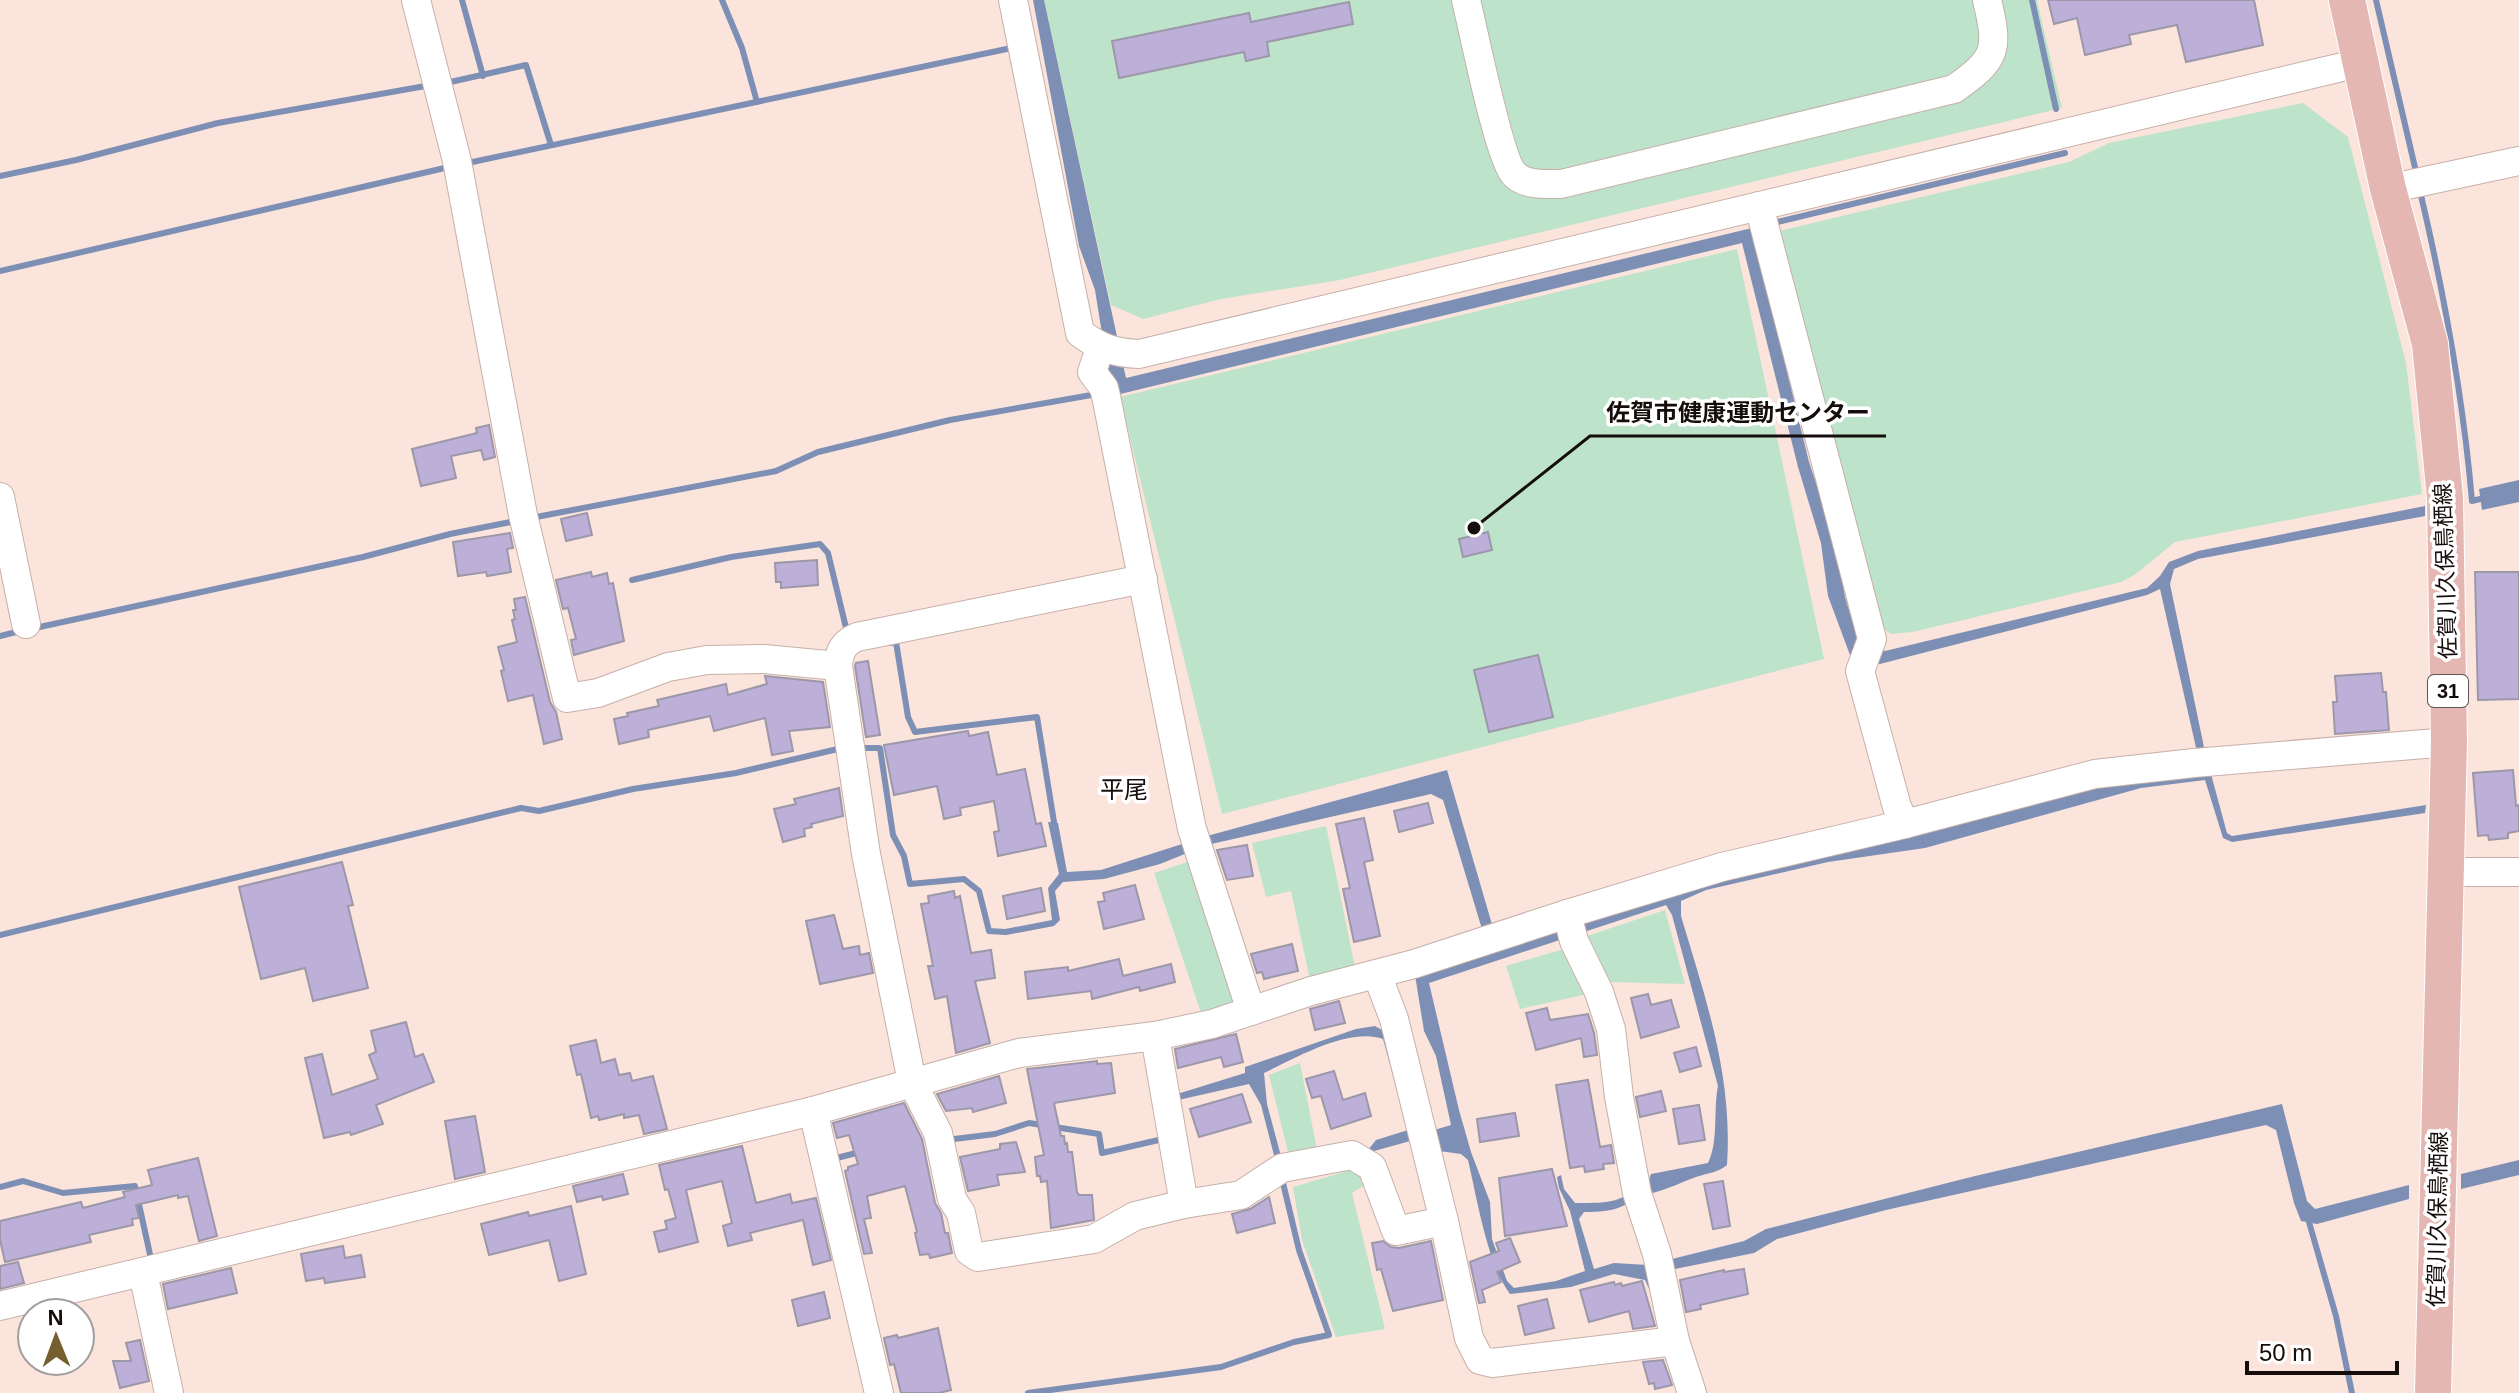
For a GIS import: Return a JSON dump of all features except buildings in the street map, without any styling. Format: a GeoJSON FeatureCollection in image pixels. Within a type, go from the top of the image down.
{"type":"FeatureCollection","features":[{"type":"Feature","properties":{"kind":"main road","name":"佐賀川久保鳥栖線"},"geometry":{"type":"LineString","coordinates":[[2347,0],[2359,63],[2408,185],[2430,344],[2445,498],[2449,742],[2433,1393]]}},
{"type":"Feature","properties":{"kind":"street"},"geometry":{"type":"LineString","coordinates":[[416,0],[458,167],[524,520],[567,698],[598,693],[668,667],[707,660],[764,659],[847,649],[1143,579]]}},
{"type":"Feature","properties":{"kind":"street"},"geometry":{"type":"LineString","coordinates":[[1013,0],[1080,333],[1100,348],[1131,354],[1763,218],[2359,63]]}},
{"type":"Feature","properties":{"kind":"street"},"geometry":{"type":"LineString","coordinates":[[1466,0],[1503,150],[1514,173],[1536,184],[1561,184],[1954,89],[1977,73],[1993,52],[1993,24],[1987,0]]}},
{"type":"Feature","properties":{"kind":"street"},"geometry":{"type":"LineString","coordinates":[[2408,185],[2519,161]]}},
{"type":"Feature","properties":{"kind":"street"},"geometry":{"type":"LineString","coordinates":[[1763,218],[1872,639],[1860,671],[1897,807],[1905,824]]}},
{"type":"Feature","properties":{"kind":"street"},"geometry":{"type":"LineString","coordinates":[[1100,348],[1092,372],[1105,392],[1186,800],[1251,1011]]}},
{"type":"Feature","properties":{"kind":"street"},"geometry":{"type":"LineString","coordinates":[[0,497],[16,619]]}},
{"type":"Feature","properties":{"kind":"street"},"geometry":{"type":"LineString","coordinates":[[847,649],[850,747],[866,854],[912,1082],[940,1140],[952,1199],[961,1213],[969,1251],[978,1257],[1094,1239],[1135,1216],[1241,1195],[1282,1168],[1358,1158],[1372,1167],[1396,1231],[1444,1221]]}},
{"type":"Feature","properties":{"kind":"street"},"geometry":{"type":"LineString","coordinates":[[0,1306],[813,1111],[1019,1053],[1155,1036],[1212,1024],[1311,991],[1490,939],[1570,927],[1722,867],[1905,824],[2095,774],[2449,742]]}},
{"type":"Feature","properties":{"kind":"street"},"geometry":{"type":"LineString","coordinates":[[2446,872],[2519,872]]}},
{"type":"Feature","properties":{"kind":"street"},"geometry":{"type":"LineString","coordinates":[[1570,927],[1599,992],[1611,1029],[1619,1097],[1637,1192],[1660,1266],[1675,1341],[1692,1393]]}},
{"type":"Feature","properties":{"kind":"street"},"geometry":{"type":"LineString","coordinates":[[1377,974],[1394,1019],[1444,1221],[1469,1338],[1480,1360],[1492,1363],[1675,1341]]}},
{"type":"Feature","properties":{"kind":"street"},"geometry":{"type":"LineString","coordinates":[[1155,1036],[1184,1204]]}},
{"type":"Feature","properties":{"kind":"street"},"geometry":{"type":"LineString","coordinates":[[813,1111],[879,1393]]}},
{"type":"Feature","properties":{"kind":"street"},"geometry":{"type":"LineString","coordinates":[[143,1273],[169,1393]]}},
{"type":"Feature","properties":{"kind":"green space"},"geometry":{"type":"Polygon","coordinates":[[[1044,0],[2037,0],[2062,108],[1340,280],[1221,299],[1143,319],[1111,305],[1044,0]]]}},
{"type":"Feature","properties":{"kind":"green space"},"geometry":{"type":"Polygon","coordinates":[[[2303,103],[2348,137],[2406,363],[2422,494],[2175,542],[2136,574],[2121,582],[1913,632],[1891,634],[1876,624],[1779,231],[2069,162],[2109,143],[2303,103]]]}},
{"type":"Feature","properties":{"kind":"green space"},"geometry":{"type":"Polygon","coordinates":[[[1737,249],[1824,659],[1222,814],[1120,397],[1737,249]]]}},
{"type":"Feature","properties":{"kind":"green space"},"geometry":{"type":"Polygon","coordinates":[[[1326,826],[1355,967],[1310,980],[1291,891],[1266,897],[1252,843],[1326,826]]]}},
{"type":"Feature","properties":{"kind":"green space"},"geometry":{"type":"Polygon","coordinates":[[[1197,859],[1243,1002],[1202,1016],[1154,873],[1197,859]]]}},
{"type":"Feature","properties":{"kind":"green space"},"geometry":{"type":"Polygon","coordinates":[[[1665,910],[1685,984],[1608,982],[1587,936],[1665,910]]]}},
{"type":"Feature","properties":{"kind":"green space"},"geometry":{"type":"Polygon","coordinates":[[[1567,948],[1588,994],[1520,1009],[1506,966],[1567,948]]]}},
{"type":"Feature","properties":{"kind":"green space"},"geometry":{"type":"Polygon","coordinates":[[[1300,1063],[1317,1150],[1289,1156],[1269,1075],[1300,1063]]]}},
{"type":"Feature","properties":{"kind":"green space"},"geometry":{"type":"Polygon","coordinates":[[[1358,1168],[1371,1181],[1352,1193],[1385,1329],[1336,1337],[1302,1240],[1293,1187],[1358,1168]]]}},
{"type":"Feature","properties":{"kind":"water"},"geometry":{"type":"Polygon","coordinates":[[[1033,0],[1044,0],[1126,378],[1752,228],[1809,462],[1835,540],[1845,597],[1858,640],[1885,651],[2147,588],[2169,562],[2198,551],[2425,506],[2425,516],[2198,559],[2174,569],[2170,584],[2205,752],[2227,833],[2232,836],[2426,805],[2425,813],[2232,842],[2223,838],[2205,780],[2141,788],[1925,848],[1828,862],[1706,890],[1681,901],[1681,916],[1722,1069],[1728,1132],[1727,1165],[1653,1193],[1650,1188],[1619,1208],[1584,1212],[1579,1219],[1594,1269],[1614,1263],[1648,1265],[1744,1241],[1766,1229],[2282,1104],[2307,1201],[2315,1209],[2409,1185],[2409,1199],[2317,1224],[2301,1221],[2276,1130],[2266,1125],[1886,1210],[1777,1239],[1754,1253],[1670,1270],[1658,1309],[1645,1280],[1614,1274],[1571,1287],[1510,1294],[1495,1265],[1484,1230],[1468,1160],[1461,1154],[1439,1151],[1414,1140],[1280,1177],[1368,1150],[1376,1140],[1408,1130],[1383,1039],[1369,1036],[1338,1041],[1306,1052],[1264,1073],[1267,1104],[1282,1160],[1276,1163],[1261,1105],[1249,1084],[1174,1101],[1174,1095],[1245,1073],[1245,1067],[1356,1029],[1375,1026],[1389,1034],[1431,1131],[1451,1125],[1436,1056],[1424,1031],[1415,975],[1488,949],[1443,800],[1431,794],[1207,845],[1160,864],[1104,879],[1063,882],[1055,891],[1060,920],[1054,926],[1006,935],[1005,929],[1052,920],[1048,888],[1059,874],[1048,822],[1058,823],[1067,872],[1101,870],[1207,836],[1447,770],[1498,945],[1584,916],[2197,752],[2160,589],[2147,595],[1880,664],[1850,655],[1828,596],[1821,543],[1798,467],[1742,243],[1112,396],[1095,290],[1079,246],[1033,0]],[[1666,905],[1429,983],[1459,1110],[1490,1202],[1492,1239],[1507,1281],[1514,1288],[1556,1281],[1585,1271],[1570,1211],[1557,1177],[1561,1175],[1564,1189],[1575,1203],[1599,1203],[1630,1193],[1649,1180],[1651,1174],[1708,1163],[1714,1145],[1718,1086],[1672,915],[1666,905]]]}},
{"type":"Feature","properties":{"kind":"water"},"geometry":{"type":"Polygon","coordinates":[[[2519,480],[2519,502],[2482,510],[2479,489],[2519,480]]]}},
{"type":"Feature","properties":{"kind":"water"},"geometry":{"type":"Polygon","coordinates":[[[2519,1160],[2519,1175],[2461,1189],[2461,1174],[2519,1160]]]}},
{"type":"Feature","properties":{"kind":"waterway"},"geometry":{"type":"LineString","coordinates":[[462,0],[483,76]]}},
{"type":"Feature","properties":{"kind":"waterway"},"geometry":{"type":"LineString","coordinates":[[722,0],[742,48],[757,102]]}},
{"type":"Feature","properties":{"kind":"waterway"},"geometry":{"type":"LineString","coordinates":[[2032,0],[2056,109]]}},
{"type":"Feature","properties":{"kind":"waterway"},"geometry":{"type":"LineString","coordinates":[[2376,0],[2417,176]]}},
{"type":"Feature","properties":{"kind":"waterway"},"geometry":{"type":"LineString","coordinates":[[463,164],[1016,47]]}},
{"type":"Feature","properties":{"kind":"waterway"},"geometry":{"type":"LineString","coordinates":[[446,83],[526,65],[551,145]]}},
{"type":"Feature","properties":{"kind":"waterway"},"geometry":{"type":"LineString","coordinates":[[0,176],[76,160],[218,123],[431,85]]}},
{"type":"Feature","properties":{"kind":"waterway"},"geometry":{"type":"LineString","coordinates":[[1773,223],[2065,153]]}},
{"type":"Feature","properties":{"kind":"waterway"},"geometry":{"type":"LineString","coordinates":[[0,271],[449,167]]}},
{"type":"Feature","properties":{"kind":"waterway"},"geometry":{"type":"LineString","coordinates":[[2420,191],[2452,345],[2472,501],[2480,499]]}},
{"type":"Feature","properties":{"kind":"waterway"},"geometry":{"type":"LineString","coordinates":[[531,518],[776,471],[818,452],[950,420],[1097,394]]}},
{"type":"Feature","properties":{"kind":"waterway"},"geometry":{"type":"LineString","coordinates":[[35,628],[516,521]]}},
{"type":"Feature","properties":{"kind":"waterway"},"geometry":{"type":"LineString","coordinates":[[632,580],[731,557],[820,544],[828,553],[847,632]]}},
{"type":"Feature","properties":{"kind":"waterway"},"geometry":{"type":"LineString","coordinates":[[0,636],[20,631]]}},
{"type":"Feature","properties":{"kind":"waterway"},"geometry":{"type":"LineString","coordinates":[[890,643],[896,642],[908,717],[915,732],[1037,717],[1054,822]]}},
{"type":"Feature","properties":{"kind":"waterway"},"geometry":{"type":"LineString","coordinates":[[0,935],[521,808],[539,811],[633,789],[736,773],[842,748]]}},
{"type":"Feature","properties":{"kind":"waterway"},"geometry":{"type":"LineString","coordinates":[[857,748],[880,748],[893,835],[904,856],[910,884],[964,879],[979,891],[989,931],[1005,932]]}},
{"type":"Feature","properties":{"kind":"waterway"},"geometry":{"type":"LineString","coordinates":[[946,1140],[995,1134],[1029,1123],[1099,1134],[1102,1153],[1163,1139]]}},
{"type":"Feature","properties":{"kind":"waterway"},"geometry":{"type":"LineString","coordinates":[[833,1159],[860,1152]]}},
{"type":"Feature","properties":{"kind":"waterway"},"geometry":{"type":"LineString","coordinates":[[0,1187],[23,1181],[63,1193],[135,1186],[151,1259],[155,1258]]}},
{"type":"Feature","properties":{"kind":"waterway"},"geometry":{"type":"LineString","coordinates":[[1028,1393],[1221,1367],[1294,1342],[1329,1335],[1299,1250],[1283,1183]]}},
{"type":"Feature","properties":{"kind":"waterway"},"geometry":{"type":"LineString","coordinates":[[2309,1222],[2336,1316],[2352,1393]]}},
{"type":"Feature","properties":{"kind":"place","name":"佐賀市健康運動センター"},"geometry":{"type":"Point","coordinates":[1474,528]}},
{"type":"Feature","properties":{"kind":"district","name":"平尾"},"geometry":{"type":"Point","coordinates":[1124,790]}}]}
